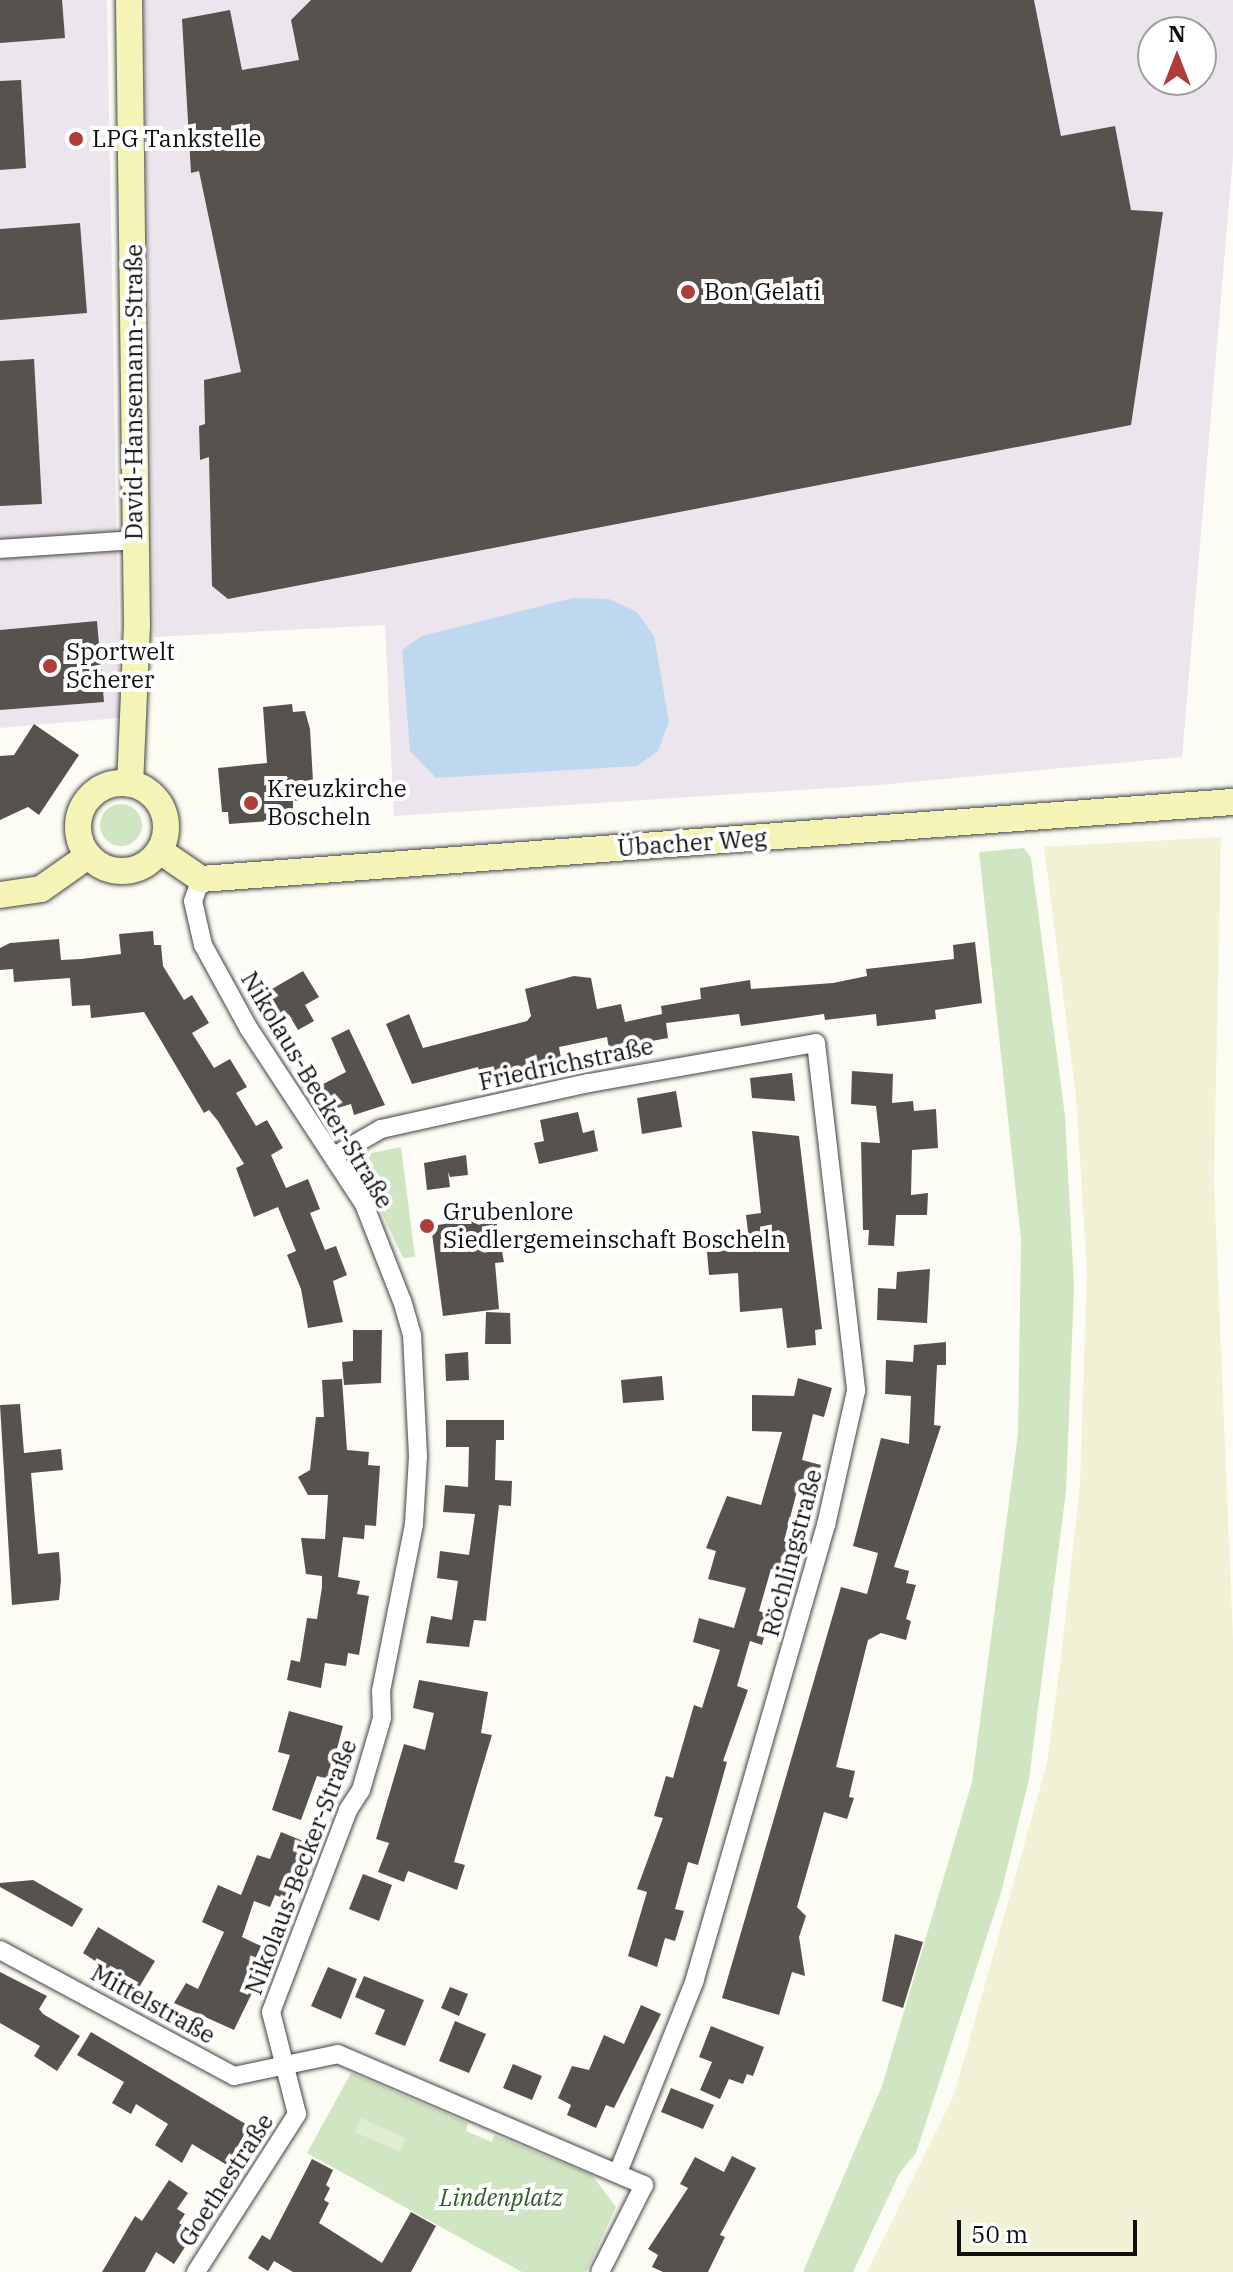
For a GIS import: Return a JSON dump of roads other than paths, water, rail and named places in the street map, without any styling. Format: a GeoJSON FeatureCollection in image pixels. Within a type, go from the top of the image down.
{"type":"FeatureCollection","features":[{"type":"Feature","properties":{"kind":"street","name":"David-Hansemann-Straße"},"geometry":{"type":"LineString","coordinates":[[129,0],[136,716],[130,784]]}},
{"type":"Feature","properties":{"kind":"street"},"geometry":{"type":"LineString","coordinates":[[0,549],[135,540]]}},
{"type":"Feature","properties":{"kind":"street"},"geometry":{"type":"LineString","coordinates":[[130,784],[155,797],[166,823],[160,851],[151,861],[125,871],[98,865],[88,856],[77,831],[83,805],[103,787],[130,784]]}},
{"type":"Feature","properties":{"kind":"street","name":"Übacher Weg"},"geometry":{"type":"LineString","coordinates":[[201,879],[1233,802]]}},
{"type":"Feature","properties":{"kind":"street"},"geometry":{"type":"LineString","coordinates":[[160,851],[201,879]]}},
{"type":"Feature","properties":{"kind":"street"},"geometry":{"type":"LineString","coordinates":[[0,895],[41,889],[88,856]]}},
{"type":"Feature","properties":{"kind":"street","name":"Nikolaus-Becker-Straße"},"geometry":{"type":"LineString","coordinates":[[201,879],[193,901],[203,945],[249,1029],[364,1204],[412,1335],[418,1456],[414,1524],[381,1691],[382,1718],[361,1790],[348,1810],[271,2012],[287,2067]]}},
{"type":"Feature","properties":{"kind":"street","name":"Friedrichstraße"},"geometry":{"type":"LineString","coordinates":[[334,1156],[381,1129],[620,1077],[816,1043]]}},
{"type":"Feature","properties":{"kind":"street","name":"Röchlingstraße"},"geometry":{"type":"LineString","coordinates":[[618,2173],[695,1980],[826,1525],[856,1391],[816,1043]]}},
{"type":"Feature","properties":{"kind":"street","name":"Mittelstraße"},"geometry":{"type":"LineString","coordinates":[[0,1950],[234,2076],[287,2067]]}},
{"type":"Feature","properties":{"kind":"street"},"geometry":{"type":"LineString","coordinates":[[287,2067],[338,2054],[644,2185],[600,2272]]}},
{"type":"Feature","properties":{"kind":"street","name":"Goethestraße"},"geometry":{"type":"LineString","coordinates":[[196,2272],[297,2114],[287,2067]]}},
{"type":"Feature","properties":{"kind":"water"},"geometry":{"type":"Polygon","coordinates":[[[573,598],[609,599],[637,612],[654,636],[669,722],[658,751],[637,766],[436,778],[410,751],[402,650],[422,636],[573,598]]]}},
{"type":"Feature","properties":{"kind":"place","name":"LPG Tankstelle"},"geometry":{"type":"Point","coordinates":[76,139]}},
{"type":"Feature","properties":{"kind":"place","name":"Bon Gelati"},"geometry":{"type":"Point","coordinates":[688,292]}},
{"type":"Feature","properties":{"kind":"place","name":"Sportwelt Scherer"},"geometry":{"type":"Point","coordinates":[50,666]}},
{"type":"Feature","properties":{"kind":"place","name":"Kreuzkirche Boscheln"},"geometry":{"type":"Point","coordinates":[251,803]}},
{"type":"Feature","properties":{"kind":"place","name":"Grubenlore Siedlergemeinschaft Boscheln"},"geometry":{"type":"Point","coordinates":[427,1226]}},
{"type":"Feature","properties":{"kind":"park label","name":"Lindenplatz"},"geometry":{"type":"Point","coordinates":[501,2198]}}]}
